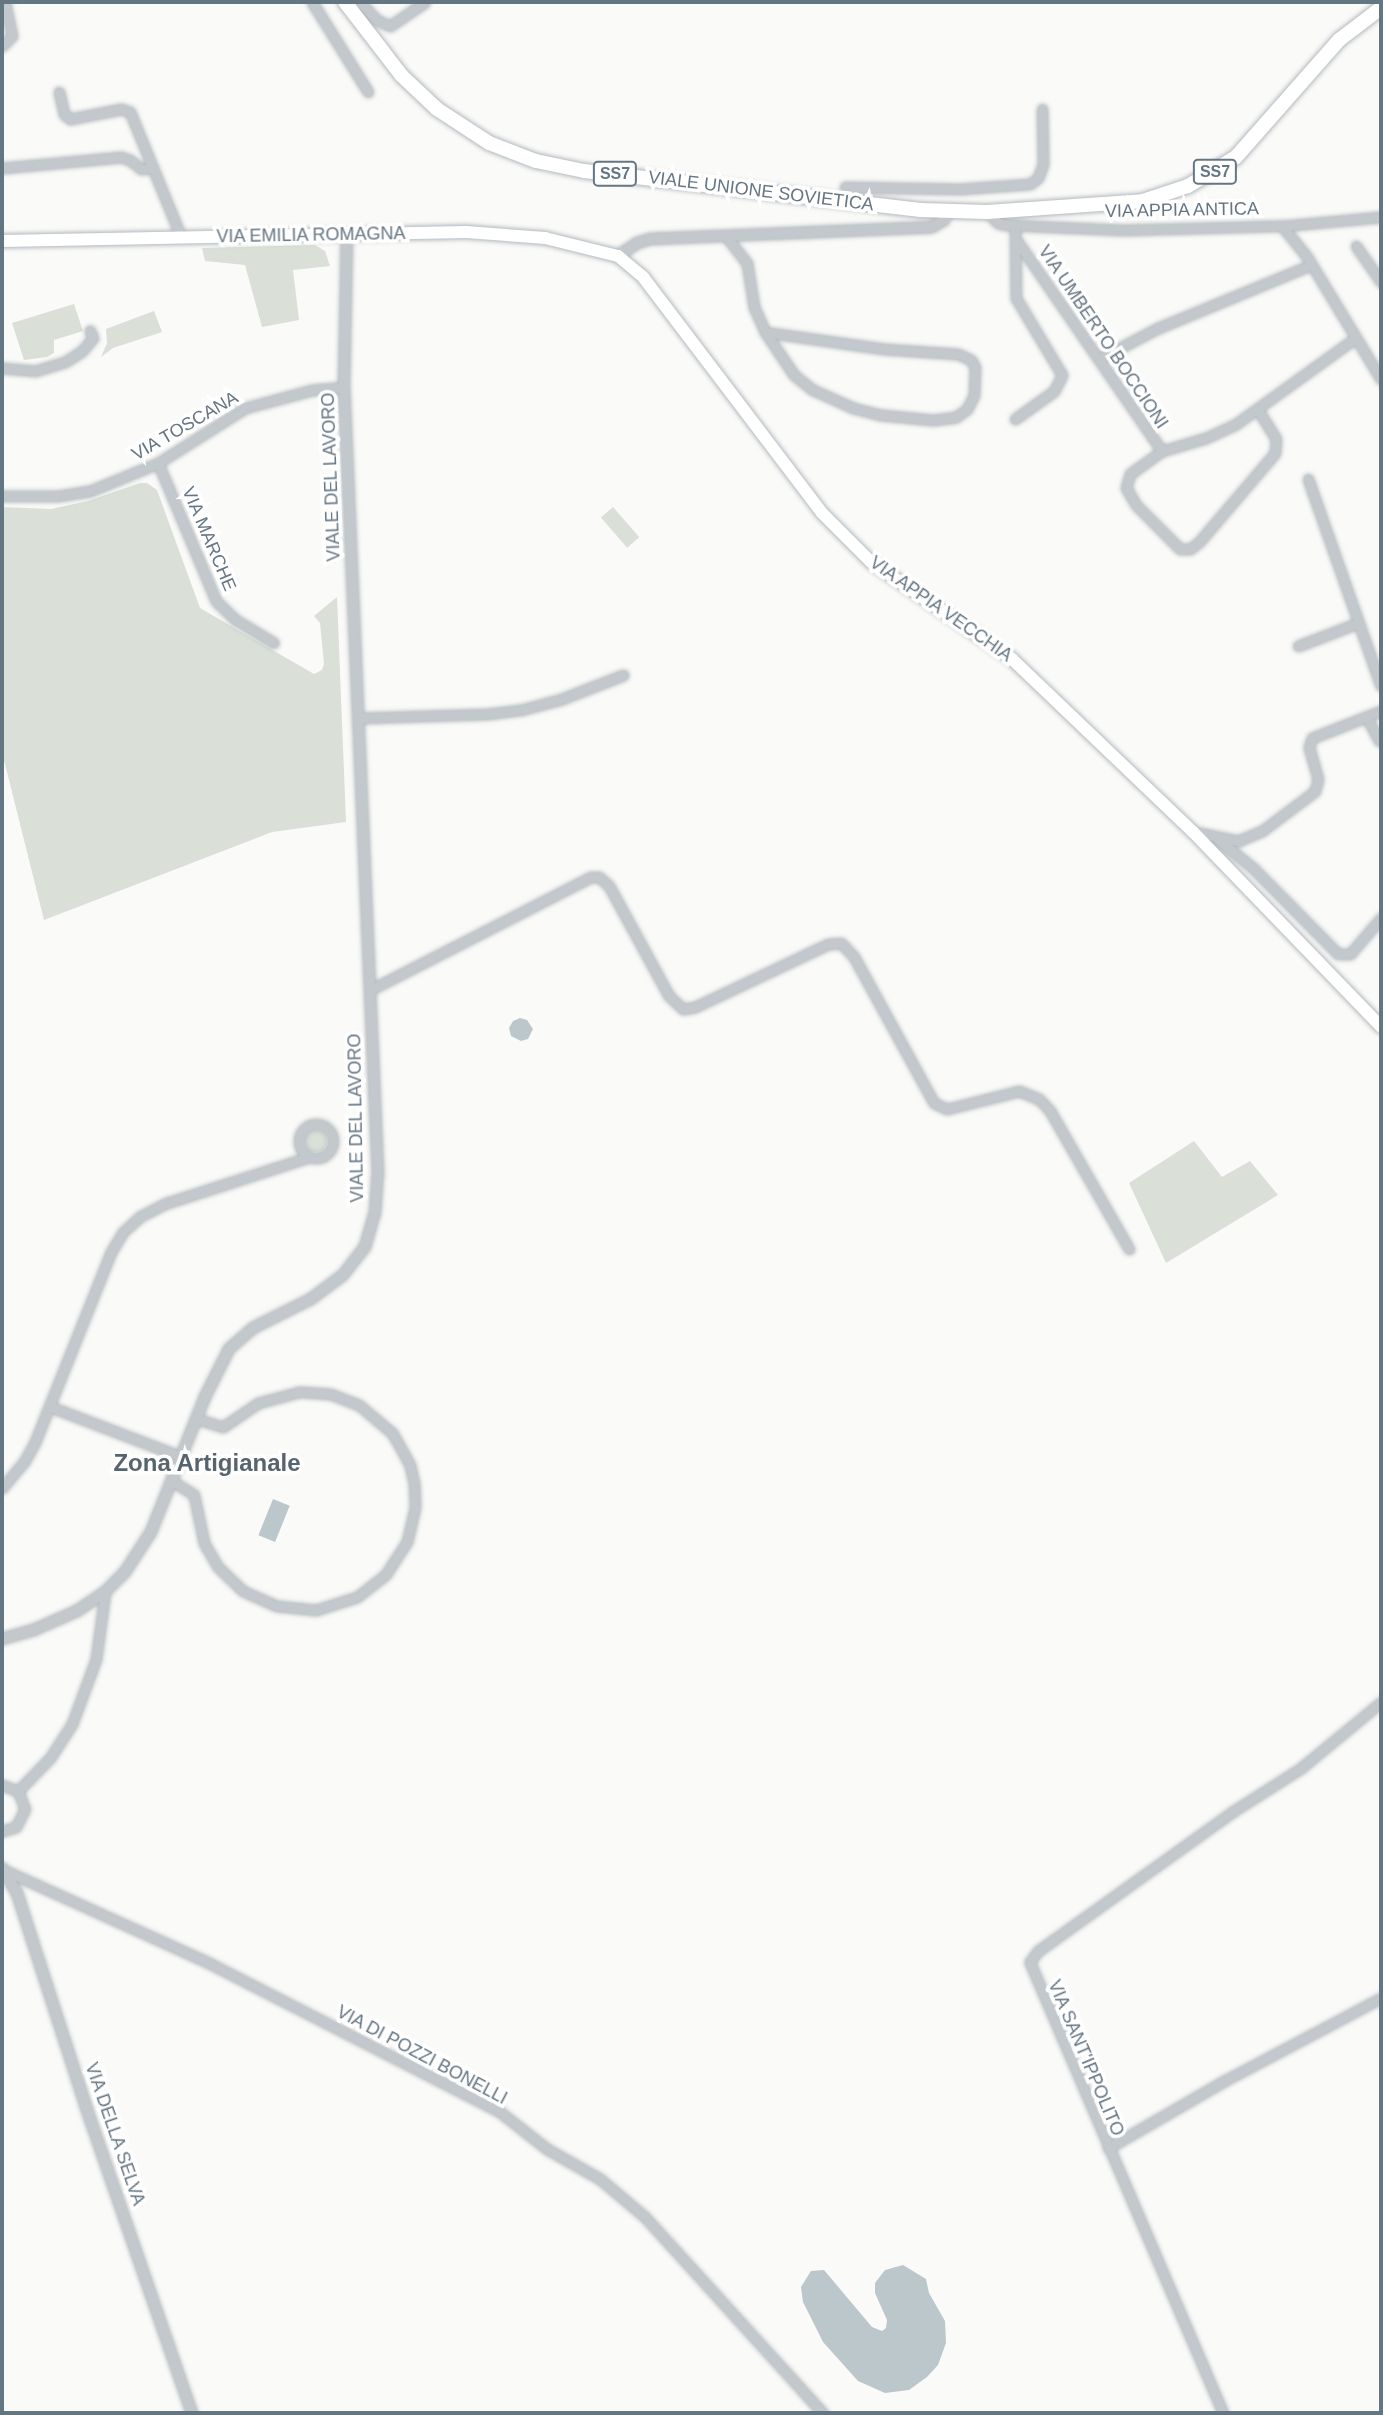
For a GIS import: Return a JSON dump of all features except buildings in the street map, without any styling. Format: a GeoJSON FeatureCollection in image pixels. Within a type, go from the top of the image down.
{"type":"FeatureCollection","features":[{"type":"Feature","properties":{"kind":"main road","name":"VIALE UNIONE SOVIETICA"},"geometry":{"type":"LineString","coordinates":[[345,2],[402,76],[425,99],[464,128],[500,148],[572,169],[844,190],[947,212]]}},
{"type":"Feature","properties":{"kind":"main road","name":"SS7"},"geometry":{"type":"LineString","coordinates":[[947,212],[987,212],[1143,201],[1199,181],[1245,148],[1339,40],[1357,23],[1381,8]]}},
{"type":"Feature","properties":{"kind":"main road","name":"VIA EMILIA ROMAGNA"},"geometry":{"type":"LineString","coordinates":[[2,241],[509,233],[558,240],[618,256]]}},
{"type":"Feature","properties":{"kind":"main road","name":"VIA APPIA VECCHIA"},"geometry":{"type":"LineString","coordinates":[[618,256],[643,277],[816,505],[870,562],[1012,659],[1193,832],[1381,1027]]}},
{"type":"Feature","properties":{"kind":"street"},"geometry":{"type":"LineString","coordinates":[[2,47],[12,36],[5,2]]}},
{"type":"Feature","properties":{"kind":"street"},"geometry":{"type":"LineString","coordinates":[[312,2],[368,92]]}},
{"type":"Feature","properties":{"kind":"street"},"geometry":{"type":"LineString","coordinates":[[360,2],[377,20],[390,26],[425,2]]}},
{"type":"Feature","properties":{"kind":"street"},"geometry":{"type":"LineString","coordinates":[[60,92],[64,114],[70,119],[127,110],[134,119],[181,237]]}},
{"type":"Feature","properties":{"kind":"street"},"geometry":{"type":"LineString","coordinates":[[844,190],[960,189],[1030,184],[1038,178],[1043,164],[1042,109]]}},
{"type":"Feature","properties":{"kind":"street"},"geometry":{"type":"LineString","coordinates":[[2,168],[121,157],[141,169],[153,168]]}},
{"type":"Feature","properties":{"kind":"street"},"geometry":{"type":"LineString","coordinates":[[618,256],[647,240],[932,227],[944,220],[947,212]]}},
{"type":"Feature","properties":{"kind":"street","name":"VIA APPIA ANTICA"},"geometry":{"type":"LineString","coordinates":[[987,212],[1001,224],[1124,230],[1282,226],[1381,217]]}},
{"type":"Feature","properties":{"kind":"street"},"geometry":{"type":"LineString","coordinates":[[1015,225],[1018,302],[1060,368],[1062,378],[1054,391],[1015,419]]}},
{"type":"Feature","properties":{"kind":"street"},"geometry":{"type":"LineString","coordinates":[[1282,226],[1311,265],[1381,379]]}},
{"type":"Feature","properties":{"kind":"street","name":"VIALE DEL LAVORO"},"geometry":{"type":"LineString","coordinates":[[2,1639],[61,1619],[105,1592],[125,1572],[145,1544],[222,1361],[235,1342],[253,1328],[311,1299],[334,1283],[355,1262],[368,1239],[375,1213],[378,1180],[344,387],[347,234]]}},
{"type":"Feature","properties":{"kind":"street"},"geometry":{"type":"LineString","coordinates":[[726,235],[747,263],[754,307],[765,332],[794,375],[805,385],[863,411],[897,418],[947,419],[964,412],[974,395],[977,372],[971,360],[963,355],[884,348],[765,332]]}},
{"type":"Feature","properties":{"kind":"street","name":"VIA UMBERTO BOCCIONI"},"geometry":{"type":"LineString","coordinates":[[1017,241],[1162,451]]}},
{"type":"Feature","properties":{"kind":"street"},"geometry":{"type":"LineString","coordinates":[[1356,246],[1381,282]]}},
{"type":"Feature","properties":{"kind":"street"},"geometry":{"type":"LineString","coordinates":[[1099,359],[1158,328],[1311,265]]}},
{"type":"Feature","properties":{"kind":"street"},"geometry":{"type":"LineString","coordinates":[[2,368],[35,371],[65,362],[82,351],[93,338],[90,331]]}},
{"type":"Feature","properties":{"kind":"street"},"geometry":{"type":"LineString","coordinates":[[1258,410],[1276,439],[1276,450],[1192,548],[1178,547],[1151,523],[1127,490],[1126,481],[1133,471],[1162,451],[1214,435],[1258,410],[1354,339]]}},
{"type":"Feature","properties":{"kind":"street","name":"VIA TOSCANA"},"geometry":{"type":"LineString","coordinates":[[2,496],[75,495],[158,463],[250,406],[312,390],[344,387]]}},
{"type":"Feature","properties":{"kind":"street","name":"VIA MARCHE"},"geometry":{"type":"LineString","coordinates":[[158,463],[216,601],[236,620],[274,643]]}},
{"type":"Feature","properties":{"kind":"street"},"geometry":{"type":"LineString","coordinates":[[1308,479],[1381,686]]}},
{"type":"Feature","properties":{"kind":"street"},"geometry":{"type":"LineString","coordinates":[[1298,646],[1358,623]]}},
{"type":"Feature","properties":{"kind":"street"},"geometry":{"type":"LineString","coordinates":[[360,718],[509,712],[550,703],[624,674]]}},
{"type":"Feature","properties":{"kind":"street"},"geometry":{"type":"LineString","coordinates":[[1193,832],[1234,841],[1251,837],[1307,800],[1318,783],[1309,747],[1312,737],[1381,711]]}},
{"type":"Feature","properties":{"kind":"street"},"geometry":{"type":"LineString","coordinates":[[1367,718],[1379,741]]}},
{"type":"Feature","properties":{"kind":"street"},"geometry":{"type":"LineString","coordinates":[[1216,838],[1253,868],[1341,956],[1350,954],[1381,918]]}},
{"type":"Feature","properties":{"kind":"street"},"geometry":{"type":"LineString","coordinates":[[370,990],[591,877],[599,877],[610,886],[668,996],[683,1009],[695,1007],[824,945],[841,943],[855,957],[934,1104],[947,1109],[1019,1091],[1039,1099],[1050,1111],[1129,1250]]}},
{"type":"Feature","properties":{"kind":"street"},"geometry":{"type":"LineString","coordinates":[[2,1488],[30,1453],[51,1407],[110,1256],[127,1228],[145,1213],[167,1203],[309,1157],[325,1156],[332,1147],[332,1136],[323,1125],[308,1125],[299,1136],[301,1150],[309,1157]]}},
{"type":"Feature","properties":{"kind":"street"},"geometry":{"type":"LineString","coordinates":[[172,1482],[194,1495],[204,1542],[219,1567],[243,1591],[277,1606],[316,1610],[357,1597],[386,1574],[407,1542],[415,1507],[410,1465],[392,1433],[359,1405],[331,1394],[299,1392],[258,1403],[223,1427],[197,1419]]}},
{"type":"Feature","properties":{"kind":"street"},"geometry":{"type":"LineString","coordinates":[[51,1407],[181,1457]]}},
{"type":"Feature","properties":{"kind":"street"},"geometry":{"type":"LineString","coordinates":[[18,1791],[50,1758],[72,1724],[96,1659],[105,1592]]}},
{"type":"Feature","properties":{"kind":"street","name":"VIA SANT'IPPOLITO"},"geometry":{"type":"LineString","coordinates":[[1223,2413],[1108,2148],[1054,2014],[1031,1970],[1032,1959],[1232,1812],[1301,1768],[1381,1702]]}},
{"type":"Feature","properties":{"kind":"street"},"geometry":{"type":"LineString","coordinates":[[2,1785],[18,1791],[24,1802],[24,1816],[16,1827],[2,1831]]}},
{"type":"Feature","properties":{"kind":"street","name":"VIA DELLA SELVA"},"geometry":{"type":"LineString","coordinates":[[3,1869],[15,1887],[29,1925],[89,2117],[192,2413]]}},
{"type":"Feature","properties":{"kind":"street","name":"VIA DI POZZI BONELLI"},"geometry":{"type":"LineString","coordinates":[[3,1869],[209,1963],[500,2112],[547,2149],[600,2179],[645,2217],[823,2413]]}},
{"type":"Feature","properties":{"kind":"street"},"geometry":{"type":"LineString","coordinates":[[1108,2148],[1230,2078],[1381,1998]]}},
{"type":"Feature","properties":{"kind":"shaded area"},"geometry":{"type":"Polygon","coordinates":[[[315,245],[325,251],[330,266],[293,270],[299,320],[262,327],[245,265],[205,261],[202,248],[315,245]]]}},
{"type":"Feature","properties":{"kind":"shaded area"},"geometry":{"type":"Polygon","coordinates":[[[74,304],[83,331],[54,340],[54,353],[47,357],[24,360],[12,323],[74,304]]]}},
{"type":"Feature","properties":{"kind":"shaded area"},"geometry":{"type":"Polygon","coordinates":[[[154,311],[162,332],[113,348],[101,357],[107,343],[106,329],[154,311]]]}},
{"type":"Feature","properties":{"kind":"shaded area"},"geometry":{"type":"Polygon","coordinates":[[[147,483],[157,490],[200,608],[314,674],[322,670],[324,664],[320,623],[314,616],[337,597],[346,822],[272,832],[44,920],[2,752],[2,507],[51,509],[88,501],[147,483]]]}},
{"type":"Feature","properties":{"kind":"shaded area"},"geometry":{"type":"Polygon","coordinates":[[[613,507],[639,537],[627,548],[601,517],[613,507]]]}},
{"type":"Feature","properties":{"kind":"shaded area"},"geometry":{"type":"Polygon","coordinates":[[[520,1018],[527,1020],[533,1029],[528,1039],[521,1041],[511,1036],[509,1028],[513,1021],[520,1018]]]}},
{"type":"Feature","properties":{"kind":"shaded area"},"geometry":{"type":"Polygon","coordinates":[[[316,1130],[324,1133],[327,1141],[324,1149],[316,1152],[308,1149],[305,1141],[308,1133],[316,1130]]]}},
{"type":"Feature","properties":{"kind":"shaded area"},"geometry":{"type":"Polygon","coordinates":[[[1194,1141],[1222,1177],[1250,1161],[1278,1195],[1166,1263],[1129,1183],[1194,1141]]]}},
{"type":"Feature","properties":{"kind":"shaded area"},"geometry":{"type":"Polygon","coordinates":[[[273,1499],[290,1506],[275,1542],[258,1535],[273,1499]]]}},
{"type":"Feature","properties":{"kind":"shaded area"},"geometry":{"type":"Polygon","coordinates":[[[903,2265],[926,2279],[929,2293],[945,2321],[946,2343],[938,2365],[927,2377],[909,2390],[885,2393],[858,2381],[823,2342],[803,2302],[801,2287],[811,2271],[824,2270],[872,2327],[882,2331],[886,2328],[887,2320],[875,2293],[875,2283],[885,2270],[903,2265]]]}},
{"type":"Feature","properties":{"kind":"district","name":"Zona Artigianale"},"geometry":{"type":"Point","coordinates":[207,1463]}}]}
